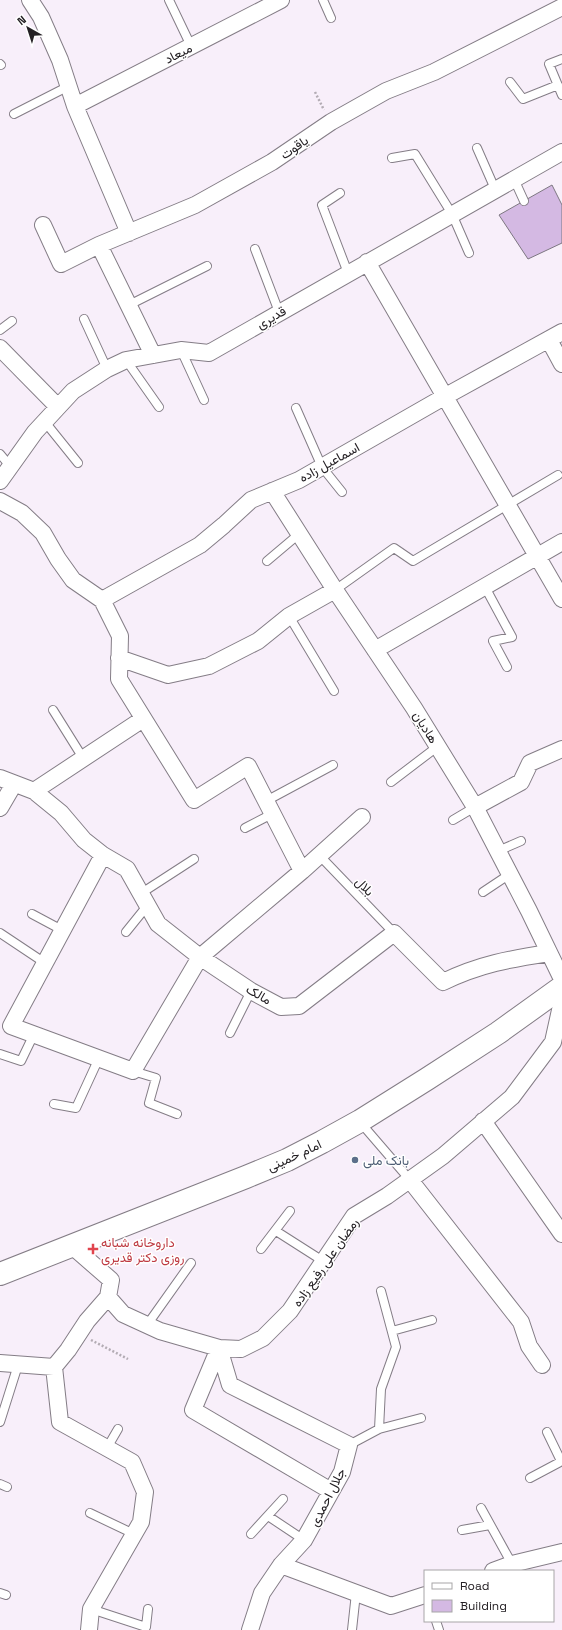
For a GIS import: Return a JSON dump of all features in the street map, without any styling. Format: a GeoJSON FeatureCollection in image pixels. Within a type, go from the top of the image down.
{"type":"FeatureCollection","features":[{"type":"Feature","properties":{"kind":"main road","name":"امام خمینی"},"geometry":{"type":"LineString","coordinates":[[0,1274],[287,1160],[360,1121],[498,1033],[561,978]]}},
{"type":"Feature","properties":{"kind":"main road","name":"امام خمینی"},"geometry":{"type":"LineString","coordinates":[[0,1259],[280,1146],[334,1120],[386,1090],[561,978]]}},
{"type":"Feature","properties":{"kind":"street"},"geometry":{"type":"LineString","coordinates":[[30,0],[41,17],[60,60],[75,106],[129,233]]}},
{"type":"Feature","properties":{"kind":"street","name":"میعاد"},"geometry":{"type":"LineString","coordinates":[[75,106],[281,0]]}},
{"type":"Feature","properties":{"kind":"street","name":"یاقوت"},"geometry":{"type":"LineString","coordinates":[[43,225],[61,264],[99,245],[195,205],[272,162],[331,122],[386,91],[434,72],[562,7]]}},
{"type":"Feature","properties":{"kind":"street","name":"قدیری"},"geometry":{"type":"LineString","coordinates":[[0,481],[5,460],[45,422],[73,391],[107,369],[126,360],[180,350],[209,353],[562,152]]}},
{"type":"Feature","properties":{"kind":"street"},"geometry":{"type":"LineString","coordinates":[[99,245],[154,355]]}},
{"type":"Feature","properties":{"kind":"street"},"geometry":{"type":"LineString","coordinates":[[367,262],[562,599]]}},
{"type":"Feature","properties":{"kind":"street"},"geometry":{"type":"LineString","coordinates":[[555,336],[562,364]]}},
{"type":"Feature","properties":{"kind":"street","name":"اسماعیل زاده"},"geometry":{"type":"LineString","coordinates":[[102,600],[200,545],[250,500],[299,480],[444,397],[555,336]]}},
{"type":"Feature","properties":{"kind":"street"},"geometry":{"type":"LineString","coordinates":[[0,348],[58,407]]}},
{"type":"Feature","properties":{"kind":"street","name":"هادیان"},"geometry":{"type":"LineString","coordinates":[[272,491],[475,808],[510,874],[561,978]]}},
{"type":"Feature","properties":{"kind":"street"},"geometry":{"type":"LineString","coordinates":[[0,501],[22,513],[44,533],[58,559],[73,580],[102,600],[120,636],[119,679],[194,800],[248,766],[302,871]]}},
{"type":"Feature","properties":{"kind":"street"},"geometry":{"type":"LineString","coordinates":[[375,650],[562,542]]}},
{"type":"Feature","properties":{"kind":"street"},"geometry":{"type":"LineString","coordinates":[[119,658],[168,675],[209,666],[258,641],[289,616],[335,590]]}},
{"type":"Feature","properties":{"kind":"street"},"geometry":{"type":"LineString","coordinates":[[34,791],[143,719]]}},
{"type":"Feature","properties":{"kind":"street"},"geometry":{"type":"LineString","coordinates":[[475,808],[522,782],[530,763],[562,749]]}},
{"type":"Feature","properties":{"kind":"street"},"geometry":{"type":"LineString","coordinates":[[0,808],[7,781]]}},
{"type":"Feature","properties":{"kind":"street","name":"مالک"},"geometry":{"type":"LineString","coordinates":[[7,781],[34,791],[61,813],[84,840],[127,869],[158,924],[200,957],[251,991],[281,1007],[299,1006],[394,933]]}},
{"type":"Feature","properties":{"kind":"street"},"geometry":{"type":"LineString","coordinates":[[103,854],[11,1026],[133,1071],[200,957],[302,871],[362,817]]}},
{"type":"Feature","properties":{"kind":"street"},"geometry":{"type":"LineString","coordinates":[[394,933],[443,982],[464,972],[505,959],[549,953]]}},
{"type":"Feature","properties":{"kind":"street","name":"رمضان علی رفیع زاده"},"geometry":{"type":"LineString","coordinates":[[108,1297],[124,1314],[160,1331],[219,1348],[241,1348],[263,1338],[290,1311],[354,1216],[387,1196],[442,1156],[512,1097],[558,1048],[562,1001]]}},
{"type":"Feature","properties":{"kind":"street"},"geometry":{"type":"LineString","coordinates":[[483,1121],[562,1234]]}},
{"type":"Feature","properties":{"kind":"street"},"geometry":{"type":"LineString","coordinates":[[410,1180],[522,1322],[529,1346],[542,1365]]}},
{"type":"Feature","properties":{"kind":"street"},"geometry":{"type":"LineString","coordinates":[[72,1246],[111,1280],[108,1297],[87,1321],[68,1350],[54,1367],[60,1422],[132,1462],[146,1492],[140,1522],[91,1609],[89,1630]]}},
{"type":"Feature","properties":{"kind":"street"},"geometry":{"type":"LineString","coordinates":[[219,1348],[230,1385],[349,1446]]}},
{"type":"Feature","properties":{"kind":"street"},"geometry":{"type":"LineString","coordinates":[[219,1348],[193,1410],[331,1491]]}},
{"type":"Feature","properties":{"kind":"street"},"geometry":{"type":"LineString","coordinates":[[0,1363],[54,1367]]}},
{"type":"Feature","properties":{"kind":"street","name":"جلال احمدی"},"geometry":{"type":"LineString","coordinates":[[250,1630],[262,1593],[281,1565],[304,1540],[342,1472],[349,1446]]}},
{"type":"Feature","properties":{"kind":"street"},"geometry":{"type":"LineString","coordinates":[[496,1570],[512,1564],[562,1552]]}},
{"type":"Feature","properties":{"kind":"street"},"geometry":{"type":"LineString","coordinates":[[281,1565],[391,1606],[424,1595]]}},
{"type":"Feature","properties":{"kind":"lane"},"geometry":{"type":"LineString","coordinates":[[169,0],[191,46]]}},
{"type":"Feature","properties":{"kind":"lane"},"geometry":{"type":"LineString","coordinates":[[323,0],[331,18]]}},
{"type":"Feature","properties":{"kind":"lane"},"geometry":{"type":"LineString","coordinates":[[562,59],[550,64],[562,96]]}},
{"type":"Feature","properties":{"kind":"lane"},"geometry":{"type":"LineString","coordinates":[[510,82],[523,99],[558,85]]}},
{"type":"Feature","properties":{"kind":"lane"},"geometry":{"type":"LineString","coordinates":[[14,114],[69,86]]}},
{"type":"Feature","properties":{"kind":"lane"},"geometry":{"type":"LineString","coordinates":[[477,148],[495,189]]}},
{"type":"Feature","properties":{"kind":"lane"},"geometry":{"type":"LineString","coordinates":[[392,158],[415,154],[452,214],[469,253]]}},
{"type":"Feature","properties":{"kind":"lane"},"geometry":{"type":"LineString","coordinates":[[514,179],[524,201]]}},
{"type":"Feature","properties":{"kind":"lane"},"geometry":{"type":"LineString","coordinates":[[340,194],[322,205],[348,273]]}},
{"type":"Feature","properties":{"kind":"lane"},"geometry":{"type":"LineString","coordinates":[[255,249],[279,312]]}},
{"type":"Feature","properties":{"kind":"lane"},"geometry":{"type":"LineString","coordinates":[[129,305],[206,266]]}},
{"type":"Feature","properties":{"kind":"lane"},"geometry":{"type":"LineString","coordinates":[[84,319],[107,369]]}},
{"type":"Feature","properties":{"kind":"lane"},"geometry":{"type":"LineString","coordinates":[[0,330],[12,321]]}},
{"type":"Feature","properties":{"kind":"lane"},"geometry":{"type":"LineString","coordinates":[[180,350],[204,400]]}},
{"type":"Feature","properties":{"kind":"lane"},"geometry":{"type":"LineString","coordinates":[[126,360],[159,407]]}},
{"type":"Feature","properties":{"kind":"lane"},"geometry":{"type":"LineString","coordinates":[[296,408],[322,467],[342,492]]}},
{"type":"Feature","properties":{"kind":"lane"},"geometry":{"type":"LineString","coordinates":[[45,422],[78,463]]}},
{"type":"Feature","properties":{"kind":"lane"},"geometry":{"type":"LineString","coordinates":[[335,590],[394,548],[413,561],[558,475]]}},
{"type":"Feature","properties":{"kind":"lane"},"geometry":{"type":"LineString","coordinates":[[267,561],[299,534]]}},
{"type":"Feature","properties":{"kind":"lane"},"geometry":{"type":"LineString","coordinates":[[485,586],[512,637],[493,641],[507,667]]}},
{"type":"Feature","properties":{"kind":"lane"},"geometry":{"type":"LineString","coordinates":[[289,616],[334,691]]}},
{"type":"Feature","properties":{"kind":"lane"},"geometry":{"type":"LineString","coordinates":[[53,710],[83,758]]}},
{"type":"Feature","properties":{"kind":"lane"},"geometry":{"type":"LineString","coordinates":[[391,782],[437,747]]}},
{"type":"Feature","properties":{"kind":"lane"},"geometry":{"type":"LineString","coordinates":[[245,828],[269,807],[333,765]]}},
{"type":"Feature","properties":{"kind":"lane"},"geometry":{"type":"LineString","coordinates":[[453,820],[475,808]]}},
{"type":"Feature","properties":{"kind":"lane"},"geometry":{"type":"LineString","coordinates":[[498,851],[521,840]]}},
{"type":"Feature","properties":{"kind":"lane","name":"بلال"},"geometry":{"type":"LineString","coordinates":[[319,855],[394,933]]}},
{"type":"Feature","properties":{"kind":"lane"},"geometry":{"type":"LineString","coordinates":[[126,932],[144,900],[194,859]]}},
{"type":"Feature","properties":{"kind":"lane"},"geometry":{"type":"LineString","coordinates":[[483,892],[510,874]]}},
{"type":"Feature","properties":{"kind":"lane"},"geometry":{"type":"LineString","coordinates":[[32,914],[62,930]]}},
{"type":"Feature","properties":{"kind":"lane"},"geometry":{"type":"LineString","coordinates":[[0,933],[45,963]]}},
{"type":"Feature","properties":{"kind":"lane"},"geometry":{"type":"LineString","coordinates":[[230,1033],[251,991]]}},
{"type":"Feature","properties":{"kind":"lane"},"geometry":{"type":"LineString","coordinates":[[0,1054],[21,1061],[34,1034]]}},
{"type":"Feature","properties":{"kind":"lane"},"geometry":{"type":"LineString","coordinates":[[54,1104],[76,1108],[99,1058]]}},
{"type":"Feature","properties":{"kind":"lane"},"geometry":{"type":"LineString","coordinates":[[133,1071],[156,1078],[149,1103],[177,1114]]}},
{"type":"Feature","properties":{"kind":"lane"},"geometry":{"type":"LineString","coordinates":[[360,1121],[410,1180]]}},
{"type":"Feature","properties":{"kind":"lane"},"geometry":{"type":"LineString","coordinates":[[261,1249],[290,1211]]}},
{"type":"Feature","properties":{"kind":"lane"},"geometry":{"type":"LineString","coordinates":[[276,1230],[323,1261]]}},
{"type":"Feature","properties":{"kind":"lane"},"geometry":{"type":"LineString","coordinates":[[147,1325],[191,1262]]}},
{"type":"Feature","properties":{"kind":"lane"},"geometry":{"type":"LineString","coordinates":[[379,1429],[381,1389],[396,1347],[381,1291]]}},
{"type":"Feature","properties":{"kind":"lane"},"geometry":{"type":"LineString","coordinates":[[392,1331],[432,1320]]}},
{"type":"Feature","properties":{"kind":"lane"},"geometry":{"type":"LineString","coordinates":[[0,1422],[18,1365]]}},
{"type":"Feature","properties":{"kind":"lane"},"geometry":{"type":"LineString","coordinates":[[349,1446],[379,1429],[421,1418]]}},
{"type":"Feature","properties":{"kind":"lane"},"geometry":{"type":"LineString","coordinates":[[107,1448],[118,1429]]}},
{"type":"Feature","properties":{"kind":"lane"},"geometry":{"type":"LineString","coordinates":[[530,1478],[562,1461],[547,1432]]}},
{"type":"Feature","properties":{"kind":"lane"},"geometry":{"type":"LineString","coordinates":[[251,1534],[283,1499]]}},
{"type":"Feature","properties":{"kind":"lane"},"geometry":{"type":"LineString","coordinates":[[481,1508],[512,1564]]}},
{"type":"Feature","properties":{"kind":"lane"},"geometry":{"type":"LineString","coordinates":[[90,1513],[134,1534]]}},
{"type":"Feature","properties":{"kind":"lane"},"geometry":{"type":"LineString","coordinates":[[268,1516],[304,1540]]}},
{"type":"Feature","properties":{"kind":"lane"},"geometry":{"type":"LineString","coordinates":[[462,1530],[490,1525]]}},
{"type":"Feature","properties":{"kind":"lane"},"geometry":{"type":"LineString","coordinates":[[352,1630],[356,1593]]}},
{"type":"Feature","properties":{"kind":"lane"},"geometry":{"type":"LineString","coordinates":[[91,1609],[146,1627],[148,1610]]}},
{"type":"Feature","properties":{"kind":"path"},"geometry":{"type":"LineString","coordinates":[[315,92],[331,122]]}},
{"type":"Feature","properties":{"kind":"path"},"geometry":{"type":"LineString","coordinates":[[78,1334],[128,1359]]}},
{"type":"Feature","properties":{"kind":"building"},"geometry":{"type":"Polygon","coordinates":[[[552,185],[562,205],[562,243],[528,259],[499,215],[552,185]]]}},
{"type":"Feature","properties":{"kind":"place","name":"بانک ملی"},"geometry":{"type":"Point","coordinates":[355,1160]}},
{"type":"Feature","properties":{"kind":"place","name":"داروخانه شبانه روزی دکتر قدیری"},"geometry":{"type":"Point","coordinates":[93,1249]}}]}
